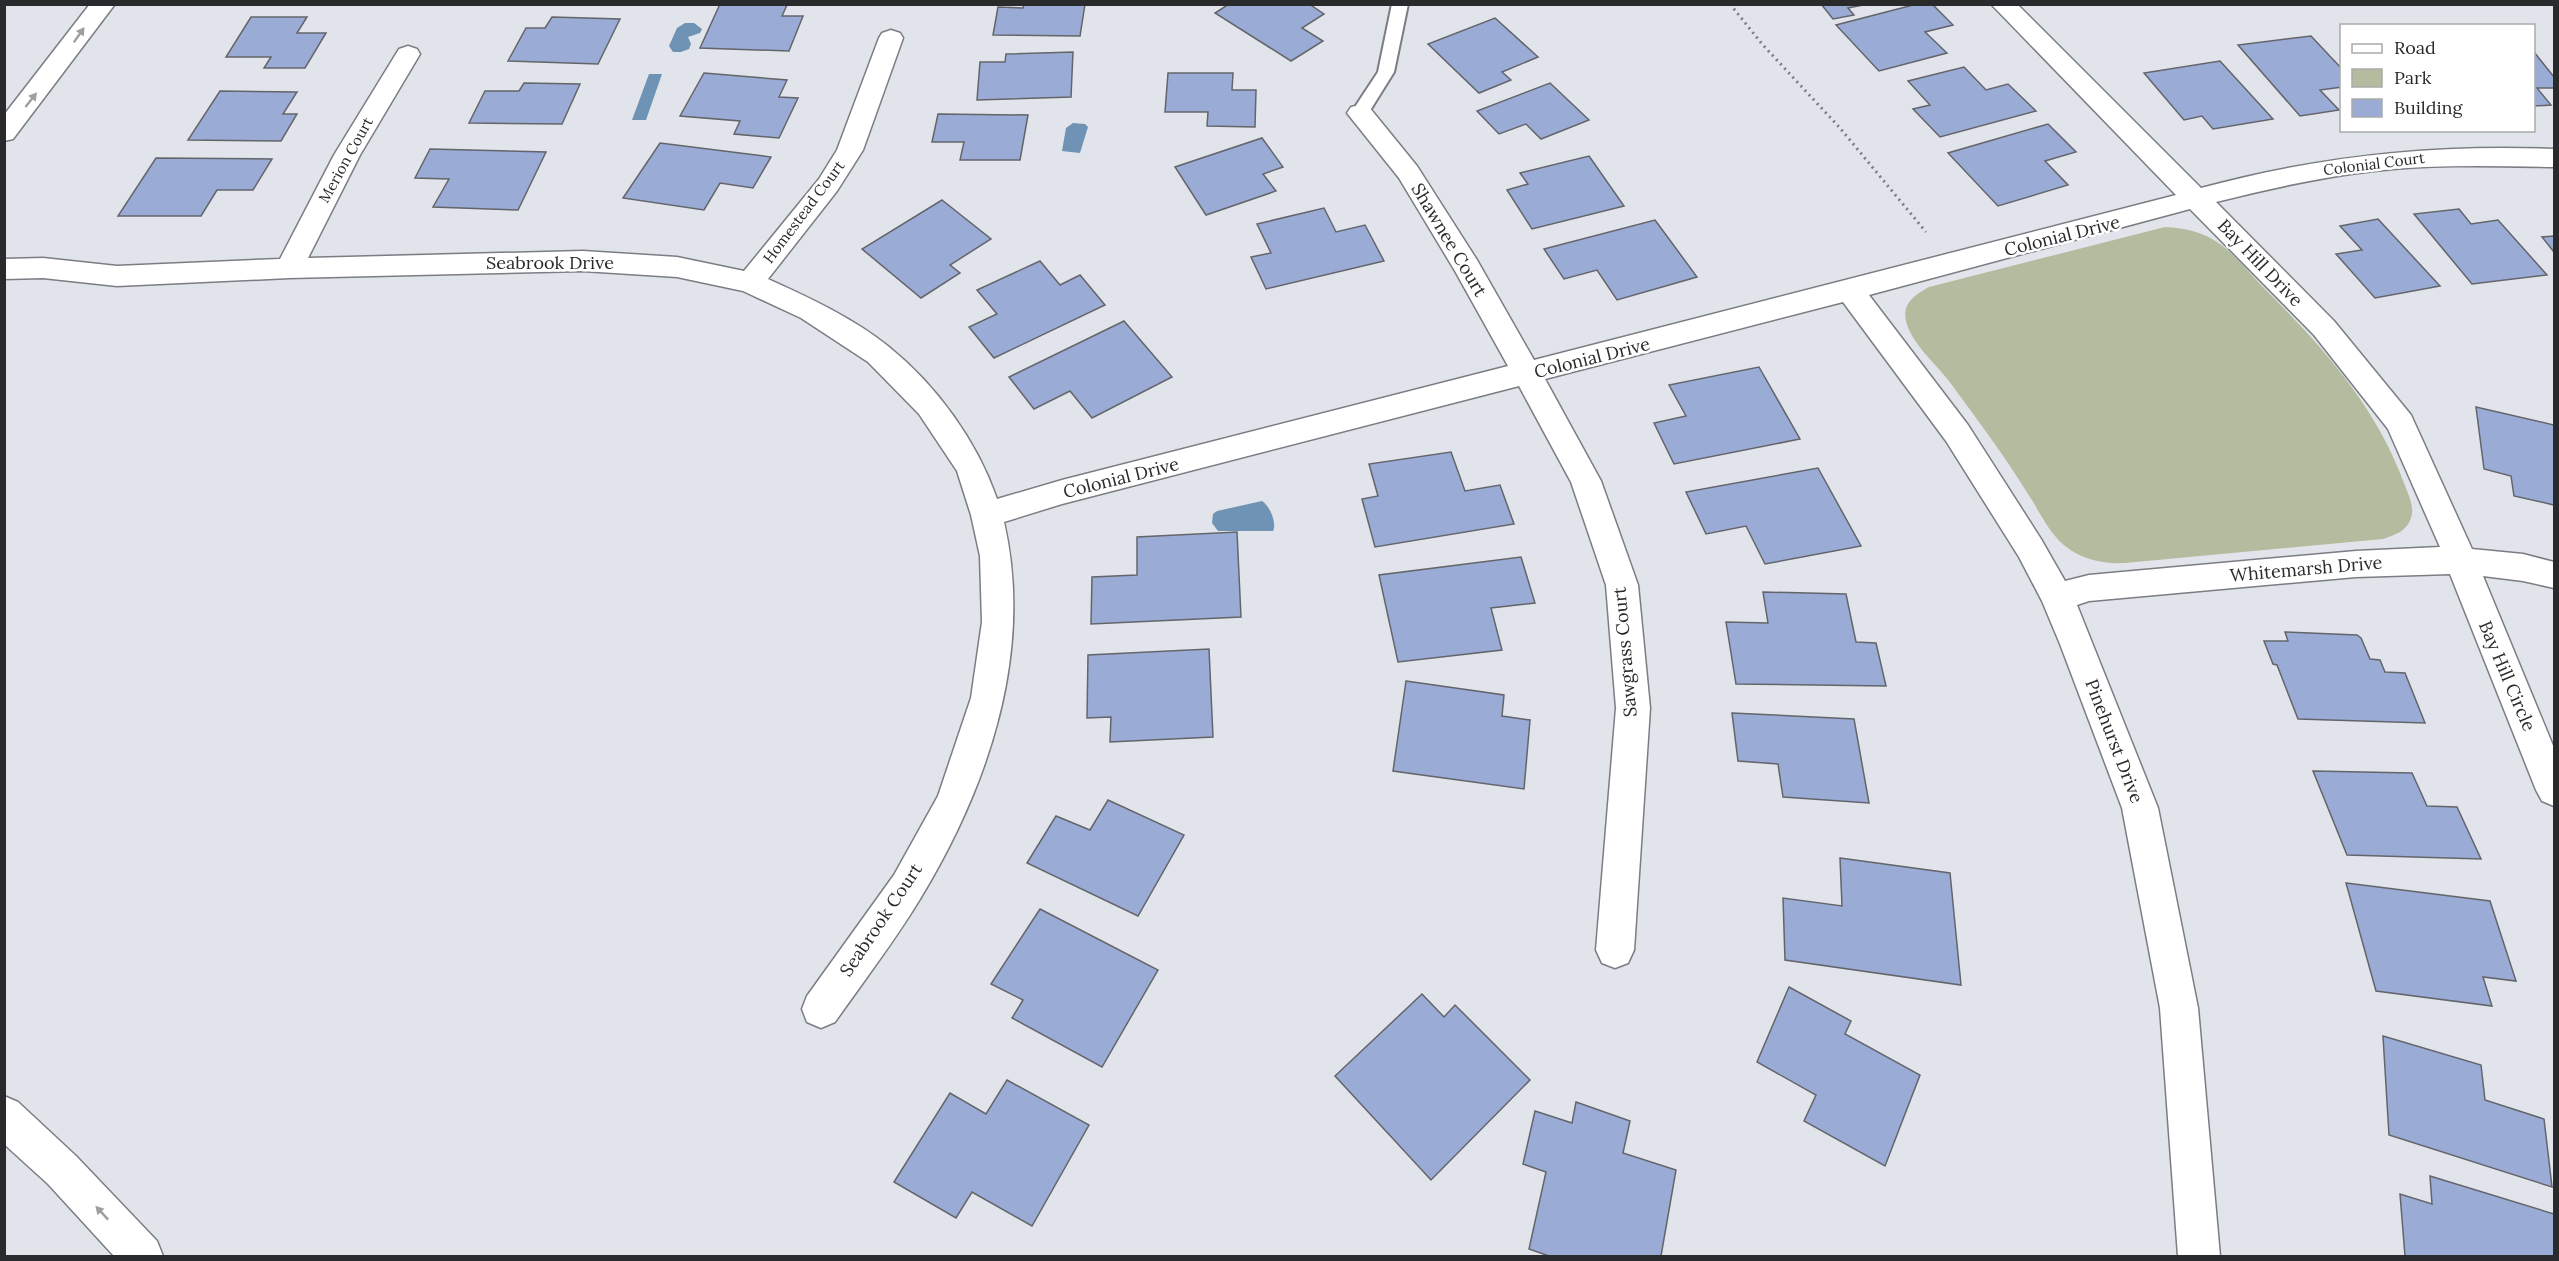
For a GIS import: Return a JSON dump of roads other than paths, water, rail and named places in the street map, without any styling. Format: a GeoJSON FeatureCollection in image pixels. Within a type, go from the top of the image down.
{"type":"FeatureCollection","features":[{"type":"Feature","properties":{"kind":"street"},"geometry":{"type":"LineString","coordinates":[[4,133],[103,4]]}},
{"type":"Feature","properties":{"kind":"street","name":"Bay Hill Drive"},"geometry":{"type":"LineString","coordinates":[[2003,4],[2324,328],[2400,423],[2448,528],[2460,562]]}},
{"type":"Feature","properties":{"kind":"street","name":"Homestead Court"},"geometry":{"type":"LineString","coordinates":[[750,282],[828,185],[850,150],[891,38]]}},
{"type":"Feature","properties":{"kind":"street","name":"Merion Court"},"geometry":{"type":"LineString","coordinates":[[289,268],[347,155],[408,54]]}},
{"type":"Feature","properties":{"kind":"street","name":"Shawnee Court"},"geometry":{"type":"LineString","coordinates":[[1359,113],[1407,172],[1467,267],[1527,374]]}},
{"type":"Feature","properties":{"kind":"street","name":"Colonial Court"},"geometry":{"type":"LineString","coordinates":[[2196,198],[2349,165],[2434,157],[2554,158]]}},
{"type":"Feature","properties":{"kind":"street","name":"Colonial Drive"},"geometry":{"type":"LineString","coordinates":[[987,515],[1062,492],[1850,291],[2127,219],[2196,198]]}},
{"type":"Feature","properties":{"kind":"street","name":"Seabrook Drive"},"geometry":{"type":"LineString","coordinates":[[4,269],[43,268],[117,276],[289,268],[583,261],[677,267],[750,282],[811,311],[878,354],[930,406],[971,468],[987,515]]}},
{"type":"Feature","properties":{"kind":"street","name":"Pinehurst Drive"},"geometry":{"type":"LineString","coordinates":[[1850,291],[1957,433],[2030,548],[2057,597],[2140,808],[2179,1008],[2199,1257]]}},
{"type":"Feature","properties":{"kind":"street","name":"Sawgrass Court"},"geometry":{"type":"LineString","coordinates":[[1527,374],[1586,481],[1622,585],[1633,708],[1615,950]]}},
{"type":"Feature","properties":{"kind":"street","name":"Seabrook Court"},"geometry":{"type":"LineString","coordinates":[[821,1009],[907,887],[957,790],[988,698],[998,622],[996,556],[987,515]]}},
{"type":"Feature","properties":{"kind":"street","name":"Whitemarsh Drive"},"geometry":{"type":"LineString","coordinates":[[2057,597],[2089,588],[2373,562],[2460,562],[2532,569],[2554,575]]}},
{"type":"Feature","properties":{"kind":"street","name":"Bay Hill Circle"},"geometry":{"type":"LineString","coordinates":[[2460,562],[2554,790]]}},
{"type":"Feature","properties":{"kind":"street"},"geometry":{"type":"LineString","coordinates":[[4,1116],[62,1170],[142,1257]]}},
{"type":"Feature","properties":{"kind":"lane"},"geometry":{"type":"LineString","coordinates":[[1359,113],[1386,72],[1400,4]]}},
{"type":"Feature","properties":{"kind":"water"},"geometry":{"type":"Polygon","coordinates":[[[685,23],[694,23],[702,29],[700,33],[688,37],[691,44],[689,49],[673,52],[669,46],[677,28],[685,23]]]}},
{"type":"Feature","properties":{"kind":"water"},"geometry":{"type":"Polygon","coordinates":[[[649,74],[662,74],[646,120],[632,120],[649,74]]]}},
{"type":"Feature","properties":{"kind":"water"},"geometry":{"type":"Polygon","coordinates":[[[1073,123],[1085,124],[1088,127],[1080,153],[1062,151],[1066,128],[1073,123]]]}},
{"type":"Feature","properties":{"kind":"water"},"geometry":{"type":"Polygon","coordinates":[[[1262,501],[1272,515],[1273,531],[1218,531],[1212,523],[1213,514],[1217,511],[1262,501]]]}}]}
